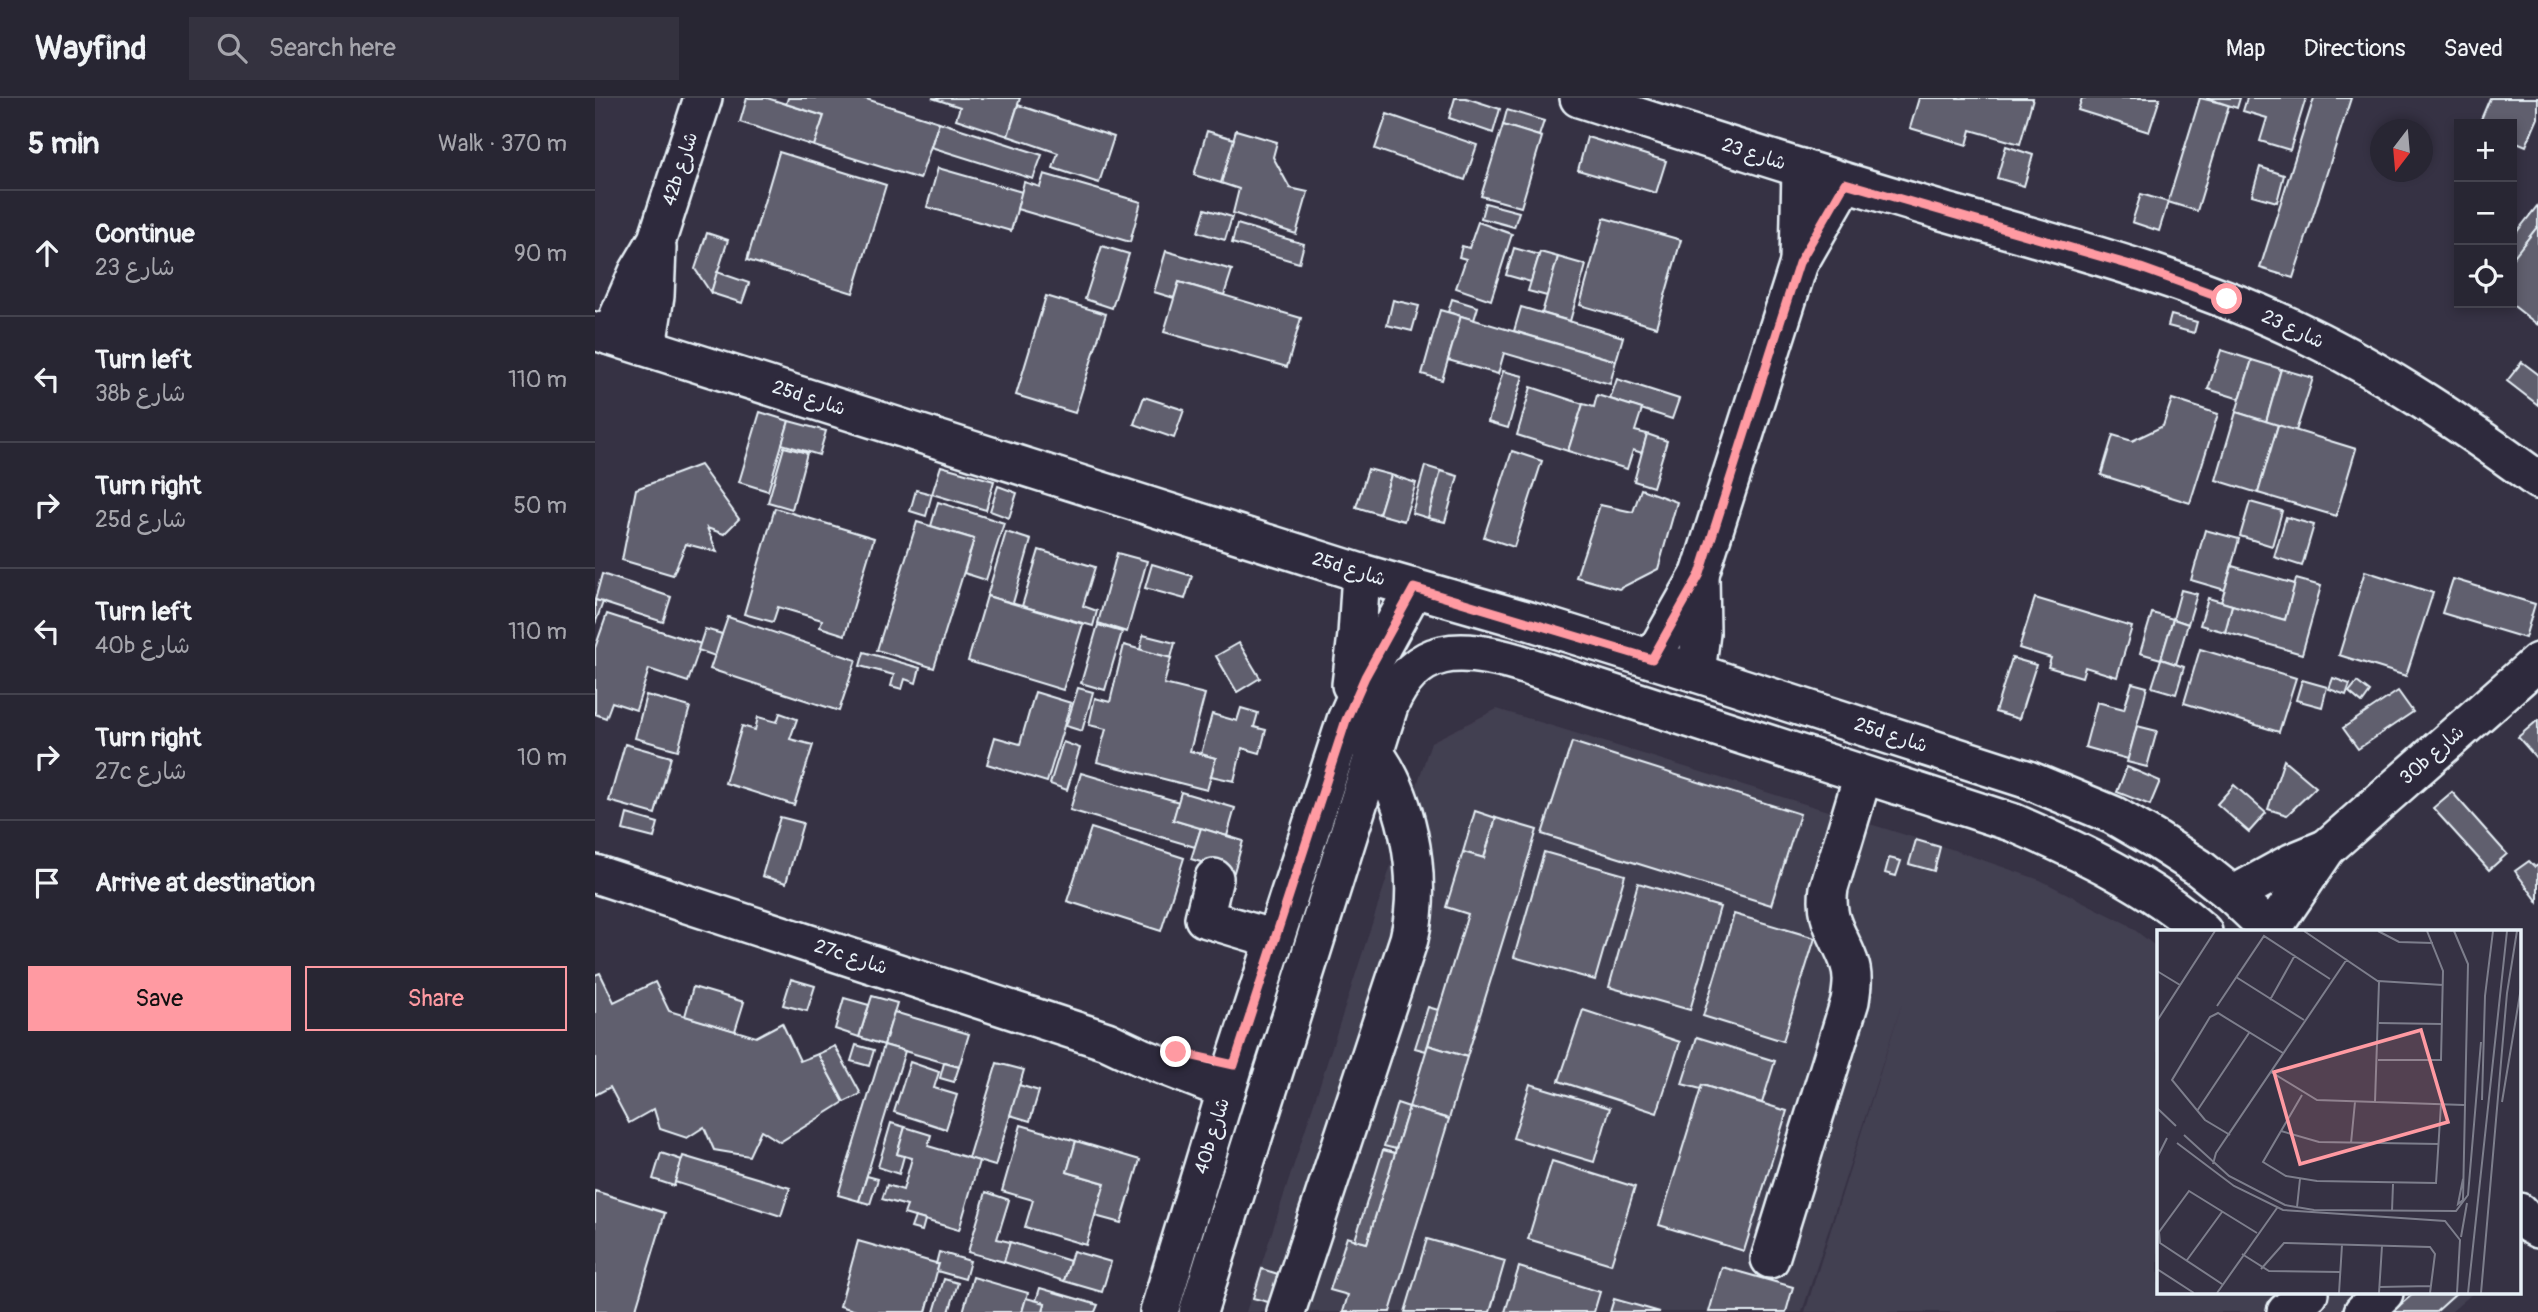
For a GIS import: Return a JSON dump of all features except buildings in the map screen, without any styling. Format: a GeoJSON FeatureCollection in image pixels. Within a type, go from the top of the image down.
{"type":"FeatureCollection","features":[{"type":"Feature","properties":{"kind":"street","name":"42b شارع"},"geometry":{"type":"LineString","coordinates":[[602,333],[657,240],[703,98]]}},
{"type":"Feature","properties":{"kind":"street","name":"شارع 23"},"geometry":{"type":"LineString","coordinates":[[1579,98],[1845,183],[2141,268],[2227,299],[2305,333],[2383,375],[2462,425],[2538,480]]}},
{"type":"Feature","properties":{"kind":"street"},"geometry":{"type":"LineString","coordinates":[[1799,263],[1801,168]]}},
{"type":"Feature","properties":{"kind":"street"},"geometry":{"type":"LineString","coordinates":[[1652,659],[1700,574],[1799,263],[1845,183]]}},
{"type":"Feature","properties":{"kind":"street","name":"42b شارع"},"geometry":{"type":"LineString","coordinates":[[647,346],[656,296],[657,240]]}},
{"type":"Feature","properties":{"kind":"street","name":"25d شارع"},"geometry":{"type":"LineString","coordinates":[[602,333],[1361,573],[1652,659],[2026,779],[2113,816],[2156,840],[2198,867],[2270,930]]}},
{"type":"Feature","properties":{"kind":"street","name":"40b شارع"},"geometry":{"type":"LineString","coordinates":[[1346,720],[1356,653],[1361,573]]}},
{"type":"Feature","properties":{"kind":"street"},"geometry":{"type":"LineString","coordinates":[[1696,673],[1701,633],[1700,574]]}},
{"type":"Feature","properties":{"kind":"street","name":"40b شارع"},"geometry":{"type":"LineString","coordinates":[[1159,1312],[1230,1077],[1346,720],[1365,677],[1414,588]]}},
{"type":"Feature","properties":{"kind":"street"},"geometry":{"type":"LineString","coordinates":[[1518,663],[1529,621]]}},
{"type":"Feature","properties":{"kind":"street"},"geometry":{"type":"LineString","coordinates":[[1198,1312],[1373,750],[1396,690],[1423,663],[1440,655],[1460,651],[1483,653],[1518,663],[2014,823],[2075,849],[2136,883],[2200,930]]}},
{"type":"Feature","properties":{"kind":"street","name":"30b شارع"},"geometry":{"type":"LineString","coordinates":[[2273,930],[2327,848],[2538,662]]}},
{"type":"Feature","properties":{"kind":"street"},"geometry":{"type":"LineString","coordinates":[[1286,1312],[1413,922],[1415,891],[1404,818],[1392,782],[1373,750],[1346,720]]}},
{"type":"Feature","properties":{"kind":"street"},"geometry":{"type":"LineString","coordinates":[[1770,1258],[1850,1001],[1853,982],[1850,964],[1831,924],[1827,902],[1863,775]]}},
{"type":"Feature","properties":{"kind":"street","name":"30b شارع"},"geometry":{"type":"LineString","coordinates":[[2232,895],[2285,866],[2327,848]]}},
{"type":"Feature","properties":{"kind":"street","name":"27c شارع"},"geometry":{"type":"LineString","coordinates":[[595,874],[1107,1041],[1230,1077]]}},
{"type":"Feature","properties":{"kind":"street"},"geometry":{"type":"LineString","coordinates":[[1214,878],[1204,918],[1274,939]]}},
{"type":"Feature","properties":{"kind":"street"},"geometry":{"type":"LineString","coordinates":[[2286,1312],[2308,1294]]}},
{"type":"Feature","properties":{"kind":"street"},"geometry":{"type":"LineString","coordinates":[[2363,1312],[2383,1294]]}},
{"type":"Feature","properties":{"kind":"shaded area"},"geometry":{"type":"Polygon","coordinates":[[[1497,709],[1951,849],[2040,880],[2127,924],[2157,947],[2157,1294],[2472,1294],[2451,1312],[1805,1312],[1902,1003],[1802,1312],[1246,1312],[1431,742],[1497,709]]]}},
{"type":"Feature","properties":{"kind":"route"},"geometry":{"type":"LineString","coordinates":[[1176,1052],[1234,1065],[1346,720],[1384,640],[1414,588],[1652,659],[1700,574],[1799,263],[1845,183],[2141,268],[2227,299]]}}]}
